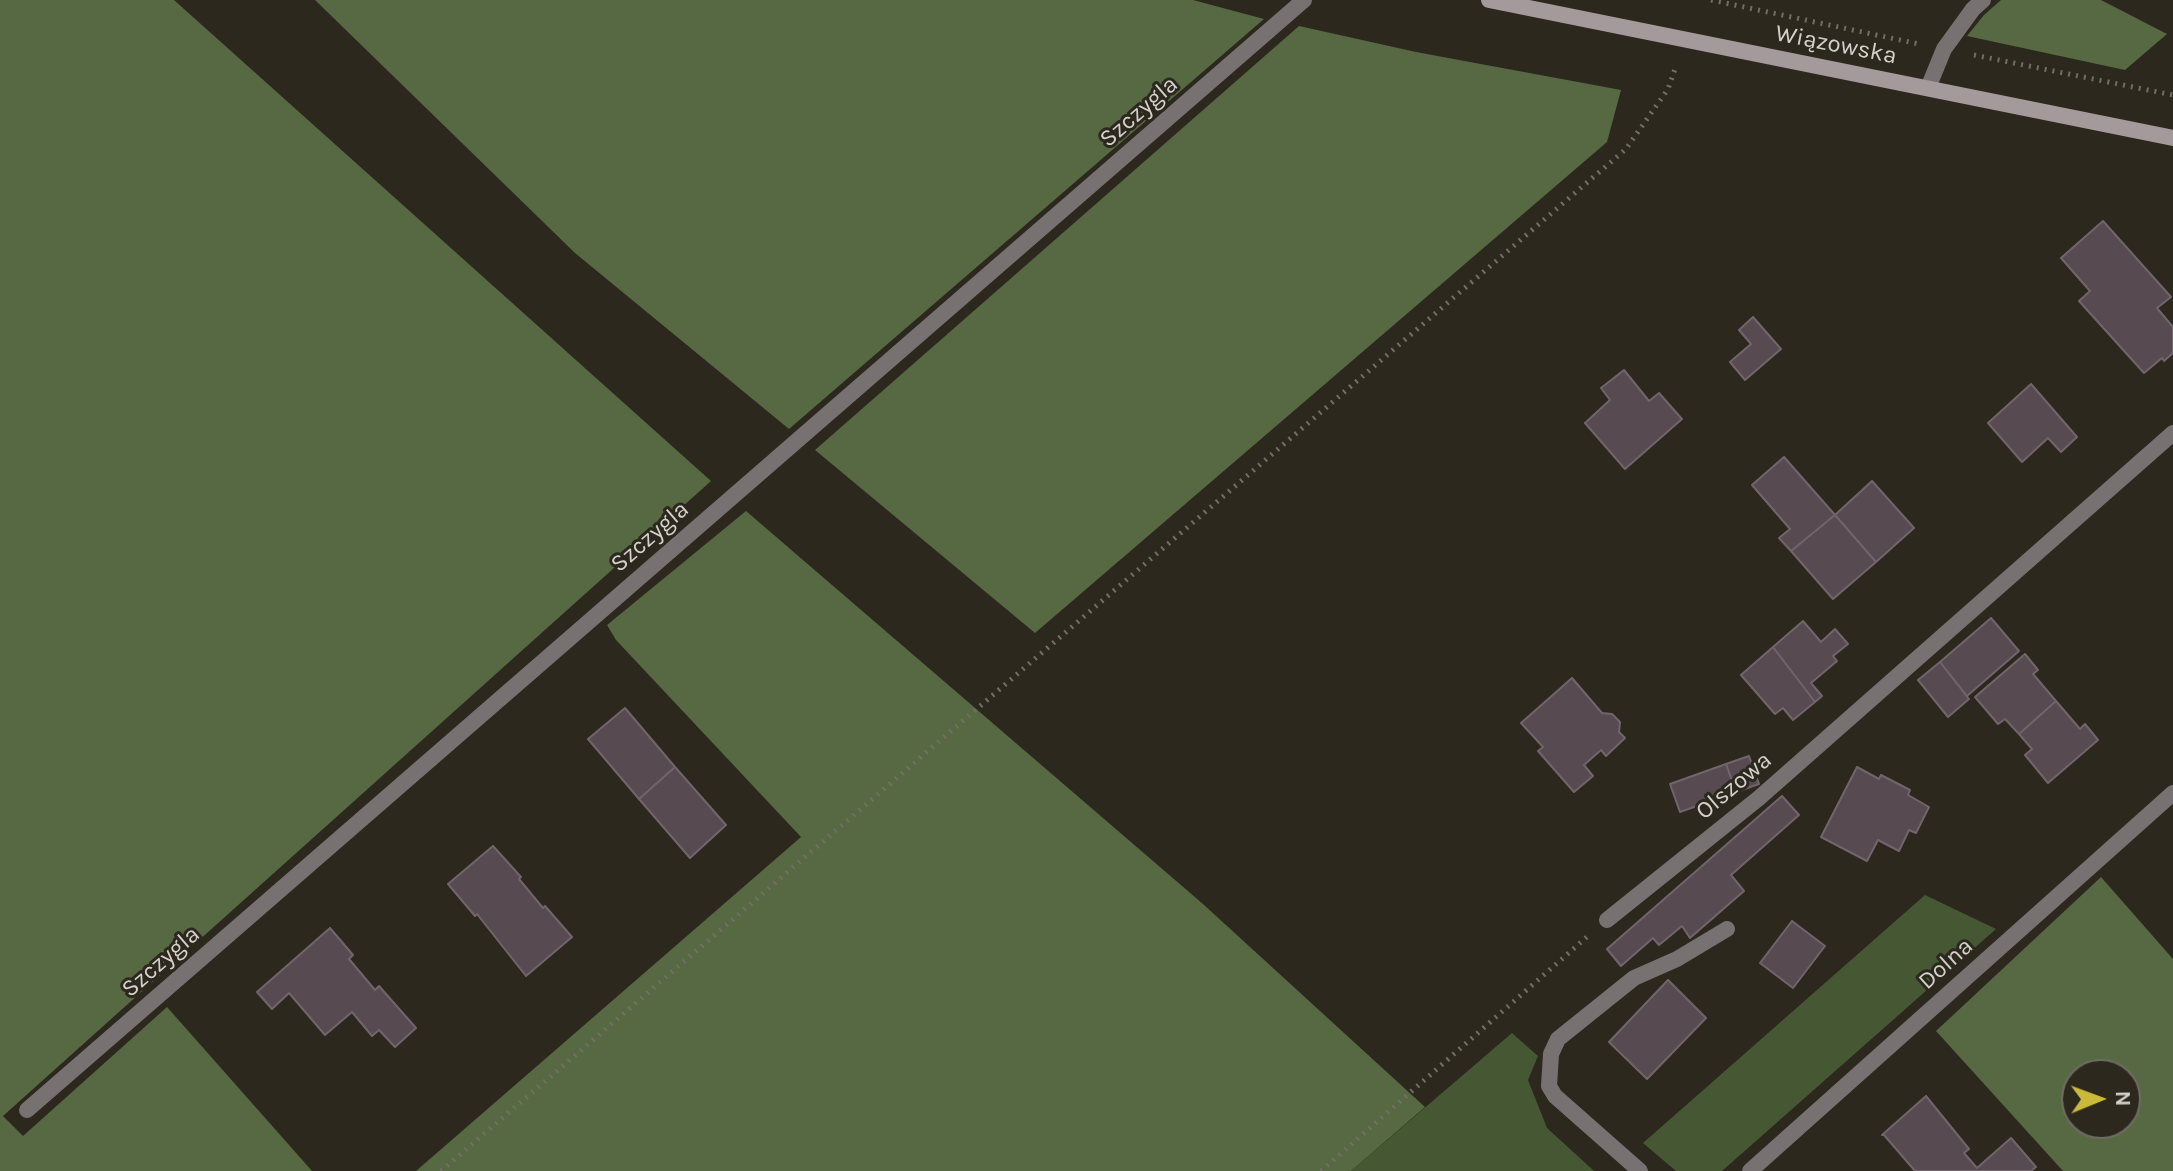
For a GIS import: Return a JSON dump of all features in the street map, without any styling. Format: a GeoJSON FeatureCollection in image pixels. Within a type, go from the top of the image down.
{"type":"FeatureCollection","features":[{"type":"Feature","properties":{"kind":"main road","name":"Wiązowska"},"geometry":{"type":"LineString","coordinates":[[1489,0],[2173,138]]}},
{"type":"Feature","properties":{"kind":"street","name":"Szczygla"},"geometry":{"type":"LineString","coordinates":[[27,1110],[1304,0]]}},
{"type":"Feature","properties":{"kind":"street"},"geometry":{"type":"LineString","coordinates":[[1928,88],[1944,49],[1983,0]]}},
{"type":"Feature","properties":{"kind":"street","name":"Olszowa"},"geometry":{"type":"LineString","coordinates":[[1607,920],[1759,798],[2173,433]]}},
{"type":"Feature","properties":{"kind":"street","name":"Dolna"},"geometry":{"type":"LineString","coordinates":[[1750,1171],[2173,793]]}},
{"type":"Feature","properties":{"kind":"street"},"geometry":{"type":"LineString","coordinates":[[1640,1171],[1555,1096],[1549,1086],[1551,1054],[1558,1039],[1634,978],[1677,959],[1727,929]]}},
{"type":"Feature","properties":{"kind":"path"},"geometry":{"type":"LineString","coordinates":[[1711,0],[1920,44]]}},
{"type":"Feature","properties":{"kind":"path"},"geometry":{"type":"LineString","coordinates":[[441,1171],[1626,149],[1668,89],[1686,40]]}},
{"type":"Feature","properties":{"kind":"path"},"geometry":{"type":"LineString","coordinates":[[1969,54],[2173,95]]}},
{"type":"Feature","properties":{"kind":"path"},"geometry":{"type":"LineString","coordinates":[[1321,1171],[1607,920]]}},
{"type":"Feature","properties":{"kind":"green space"},"geometry":{"type":"Polygon","coordinates":[[[0,0],[174,0],[711,481],[3,1116],[23,1136],[167,1007],[312,1171],[0,1171],[0,0]]]}},
{"type":"Feature","properties":{"kind":"green space"},"geometry":{"type":"Polygon","coordinates":[[[315,0],[1193,0],[1264,19],[789,429],[575,253],[315,0]]]}},
{"type":"Feature","properties":{"kind":"green space"},"geometry":{"type":"Polygon","coordinates":[[[2001,0],[2101,0],[2167,34],[2125,70],[1967,36],[2001,0]]]}},
{"type":"Feature","properties":{"kind":"green space"},"geometry":{"type":"Polygon","coordinates":[[[1299,26],[1416,52],[1621,90],[1607,142],[1035,633],[815,450],[1299,26]]]}},
{"type":"Feature","properties":{"kind":"green space"},"geometry":{"type":"Polygon","coordinates":[[[746,511],[1203,904],[1425,1107],[1351,1171],[416,1171],[801,837],[616,640],[607,625],[746,511]]]}},
{"type":"Feature","properties":{"kind":"green space"},"geometry":{"type":"Polygon","coordinates":[[[2101,877],[2173,959],[2173,1171],[2063,1171],[1936,1031],[2101,877]]]}},
{"type":"Feature","properties":{"kind":"green space"},"geometry":{"type":"Polygon","coordinates":[[[1925,895],[1996,929],[1722,1171],[1676,1171],[1643,1143],[1925,895]]]}},
{"type":"Feature","properties":{"kind":"green space"},"geometry":{"type":"Polygon","coordinates":[[[1512,1033],[1538,1056],[1528,1080],[1547,1128],[1594,1171],[1351,1171],[1512,1033]]]}},
{"type":"Feature","properties":{"kind":"building"},"geometry":{"type":"Polygon","coordinates":[[[2103,221],[2171,297],[2157,308],[2173,327],[2173,353],[2144,373],[2079,301],[2090,291],[2061,258],[2103,221]]]}},
{"type":"Feature","properties":{"kind":"building"},"geometry":{"type":"Polygon","coordinates":[[[1753,317],[1781,349],[1745,380],[1730,362],[1751,344],[1739,330],[1753,317]]]}},
{"type":"Feature","properties":{"kind":"building"},"geometry":{"type":"Polygon","coordinates":[[[1624,370],[1649,401],[1659,393],[1682,419],[1625,469],[1585,423],[1610,400],[1601,388],[1624,370]]]}},
{"type":"Feature","properties":{"kind":"building"},"geometry":{"type":"Polygon","coordinates":[[[2031,384],[2077,437],[2061,452],[2048,438],[2022,462],[1988,423],[2031,384]]]}},
{"type":"Feature","properties":{"kind":"building"},"geometry":{"type":"Polygon","coordinates":[[[1784,457],[1835,515],[1791,551],[1779,538],[1790,529],[1752,485],[1784,457]]]}},
{"type":"Feature","properties":{"kind":"building"},"geometry":{"type":"Polygon","coordinates":[[[1872,481],[1914,528],[1876,562],[1835,515],[1872,481]]]}},
{"type":"Feature","properties":{"kind":"building"},"geometry":{"type":"Polygon","coordinates":[[[1835,515],[1876,562],[1833,599],[1791,551],[1835,515]]]}},
{"type":"Feature","properties":{"kind":"building"},"geometry":{"type":"Polygon","coordinates":[[[1991,618],[2019,651],[1967,696],[1940,662],[1991,618]]]}},
{"type":"Feature","properties":{"kind":"building"},"geometry":{"type":"Polygon","coordinates":[[[1803,621],[1821,642],[1835,629],[1848,644],[1833,656],[1837,661],[1811,683],[1822,696],[1815,702],[1773,647],[1803,621]]]}},
{"type":"Feature","properties":{"kind":"building"},"geometry":{"type":"Polygon","coordinates":[[[1773,647],[1815,702],[1793,720],[1783,708],[1775,714],[1741,675],[1773,647]]]}},
{"type":"Feature","properties":{"kind":"building"},"geometry":{"type":"Polygon","coordinates":[[[2025,654],[2038,670],[2033,674],[2056,701],[2019,734],[2005,719],[1998,724],[1975,697],[2025,654]]]}},
{"type":"Feature","properties":{"kind":"building"},"geometry":{"type":"Polygon","coordinates":[[[1940,662],[1969,699],[1948,717],[1918,680],[1940,662]]]}},
{"type":"Feature","properties":{"kind":"building"},"geometry":{"type":"Polygon","coordinates":[[[1572,678],[1602,713],[1612,714],[1620,722],[1619,732],[1625,738],[1606,756],[1601,750],[1584,765],[1593,776],[1574,792],[1538,751],[1543,747],[1521,723],[1572,678]]]}},
{"type":"Feature","properties":{"kind":"building"},"geometry":{"type":"Polygon","coordinates":[[[2056,701],[2080,729],[2085,724],[2098,740],[2048,783],[2025,755],[2032,749],[2019,734],[2056,701]]]}},
{"type":"Feature","properties":{"kind":"building"},"geometry":{"type":"Polygon","coordinates":[[[625,708],[675,767],[639,799],[588,739],[625,708]]]}},
{"type":"Feature","properties":{"kind":"building"},"geometry":{"type":"Polygon","coordinates":[[[1749,756],[1759,784],[1736,792],[1726,764],[1749,756]]]}},
{"type":"Feature","properties":{"kind":"building"},"geometry":{"type":"Polygon","coordinates":[[[1726,764],[1736,792],[1680,812],[1670,784],[1726,764]]]}},
{"type":"Feature","properties":{"kind":"building"},"geometry":{"type":"Polygon","coordinates":[[[675,767],[726,825],[690,858],[639,799],[675,767]]]}},
{"type":"Feature","properties":{"kind":"building"},"geometry":{"type":"Polygon","coordinates":[[[1857,767],[1910,790],[1908,795],[1929,807],[1916,833],[1909,830],[1899,851],[1878,840],[1867,861],[1821,837],[1857,767]]]}},
{"type":"Feature","properties":{"kind":"building"},"geometry":{"type":"Polygon","coordinates":[[[1782,796],[1799,815],[1731,875],[1744,891],[1690,938],[1682,926],[1659,945],[1653,938],[1621,966],[1607,949],[1782,796]]]}},
{"type":"Feature","properties":{"kind":"building"},"geometry":{"type":"Polygon","coordinates":[[[493,846],[543,908],[545,906],[572,937],[526,976],[477,914],[475,916],[448,884],[493,846]]]}},
{"type":"Feature","properties":{"kind":"building"},"geometry":{"type":"Polygon","coordinates":[[[1792,921],[1825,946],[1793,988],[1760,963],[1792,921]]]}},
{"type":"Feature","properties":{"kind":"building"},"geometry":{"type":"Polygon","coordinates":[[[330,928],[353,955],[349,959],[375,990],[379,986],[416,1028],[395,1047],[379,1030],[372,1036],[352,1012],[325,1035],[289,993],[272,1009],[257,992],[330,928]]]}},
{"type":"Feature","properties":{"kind":"building"},"geometry":{"type":"Polygon","coordinates":[[[1668,980],[1706,1018],[1647,1079],[1609,1042],[1668,980]]]}},
{"type":"Feature","properties":{"kind":"building"},"geometry":{"type":"Polygon","coordinates":[[[1926,1096],[1969,1149],[1964,1153],[1977,1168],[2011,1138],[2036,1167],[2031,1171],[1915,1171],[1882,1135],[1926,1096]]]}}]}
